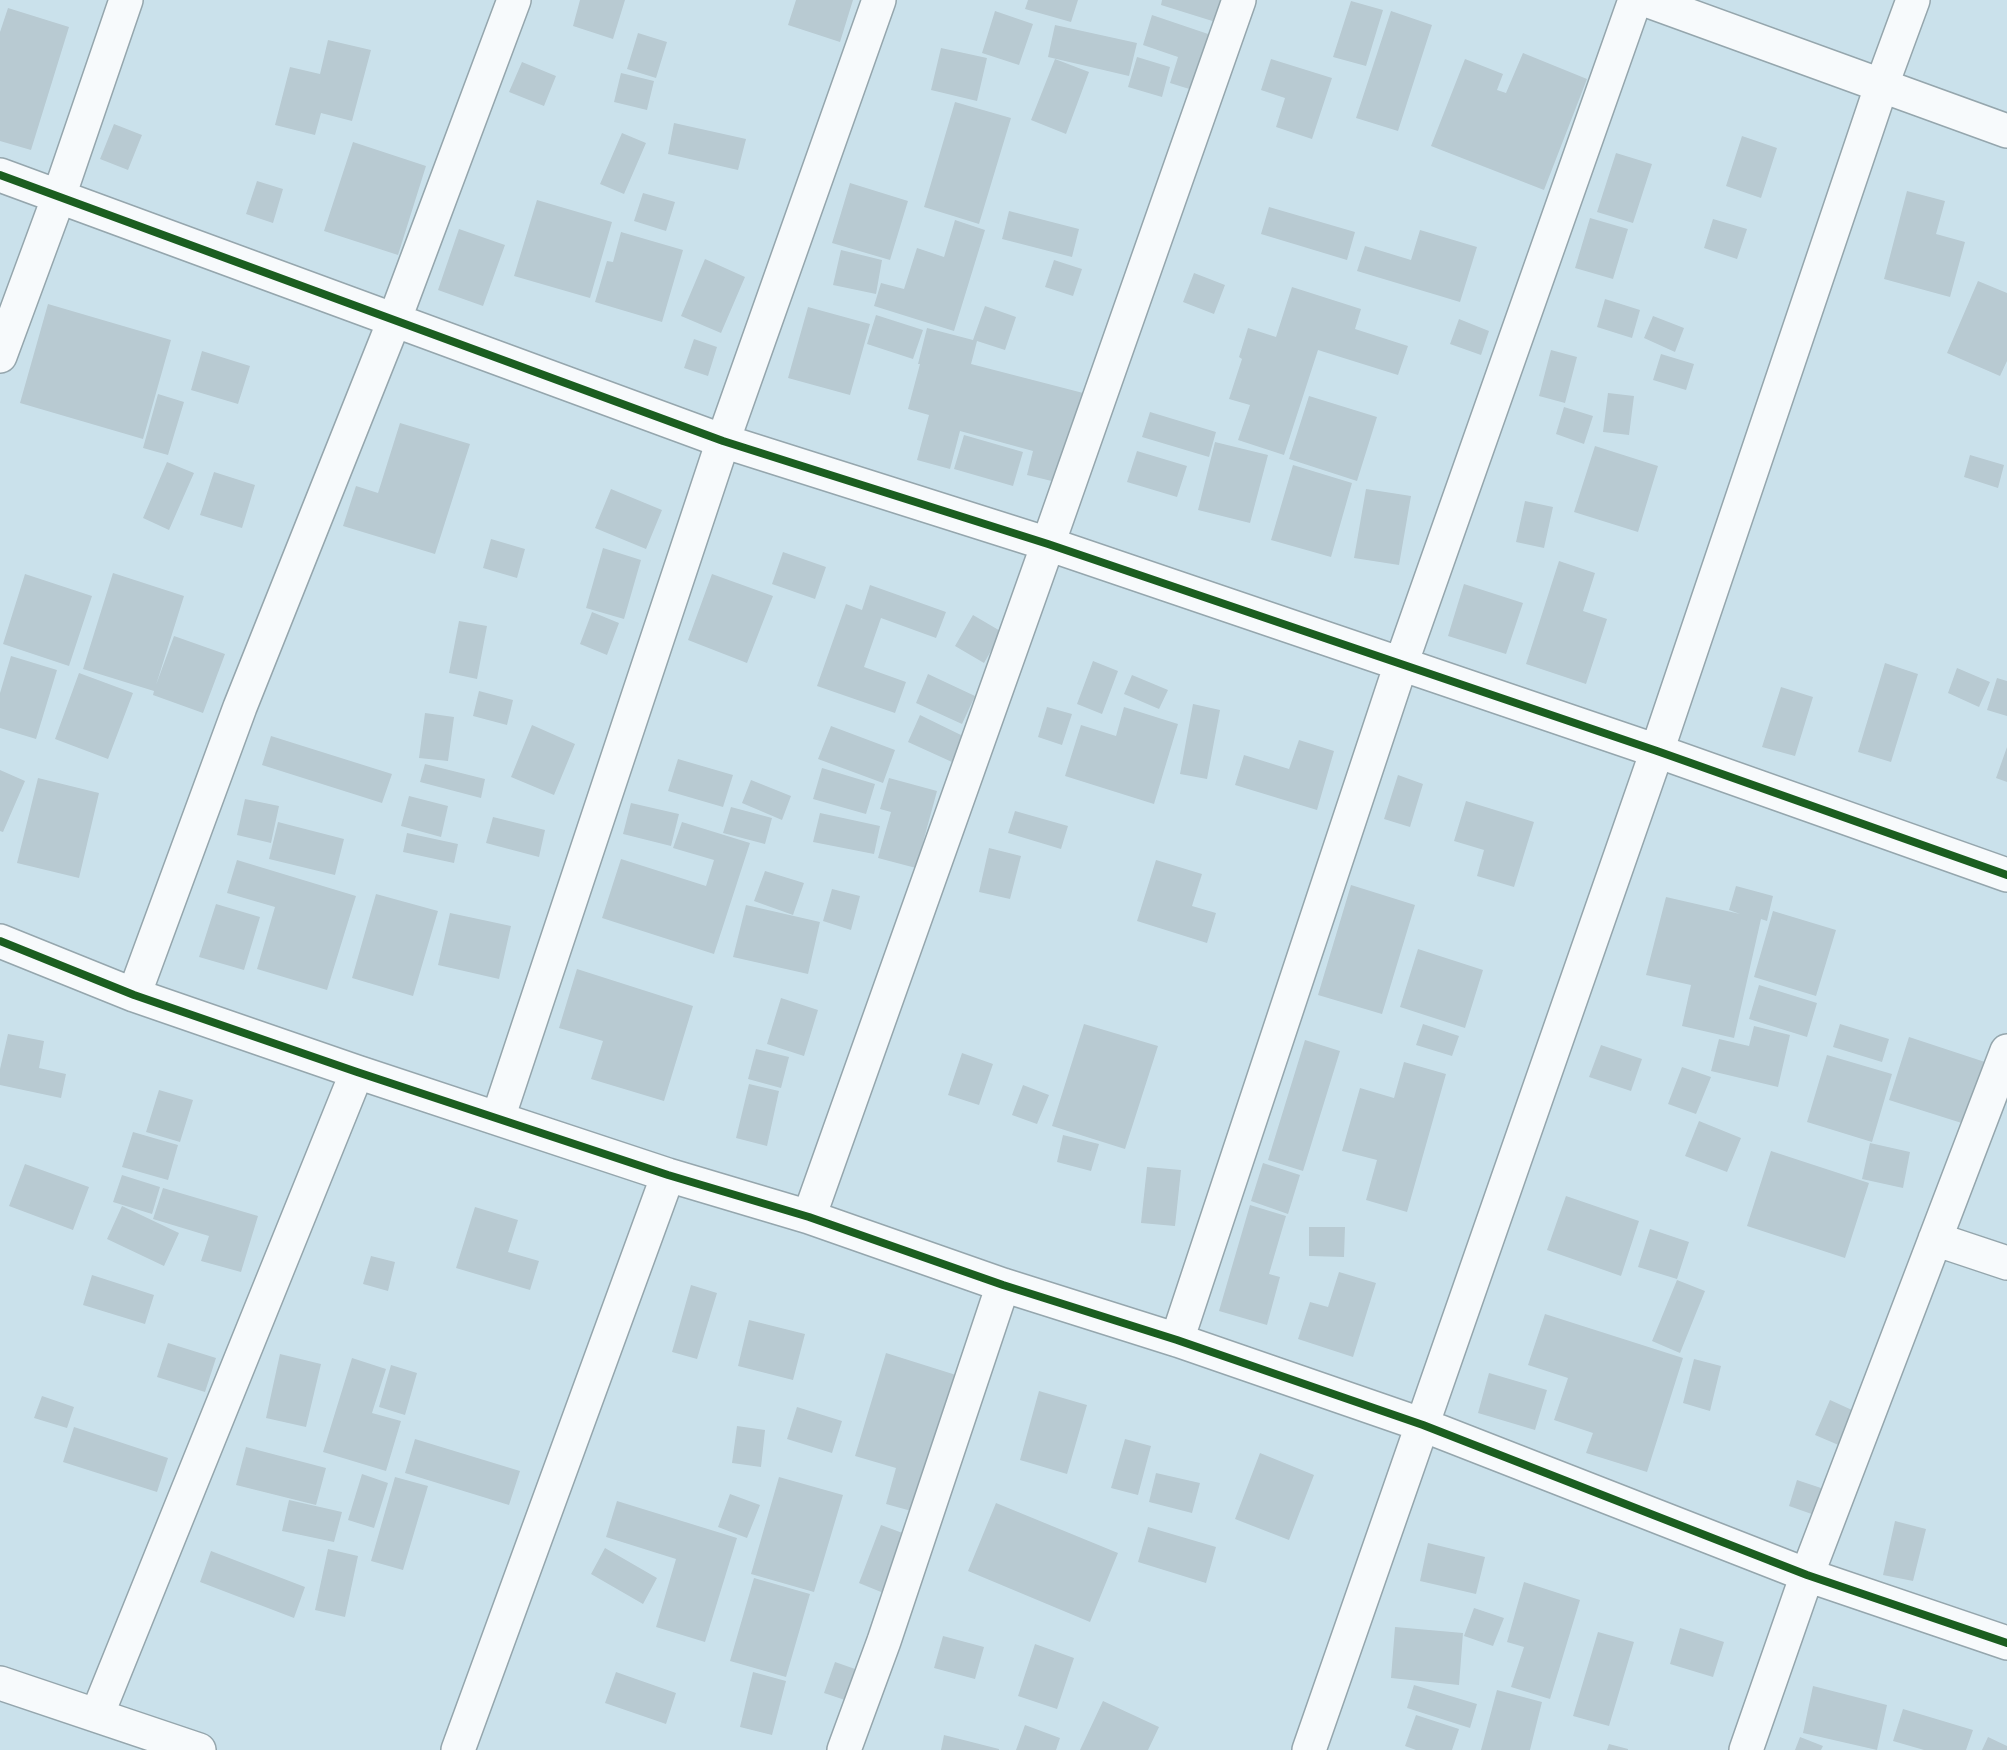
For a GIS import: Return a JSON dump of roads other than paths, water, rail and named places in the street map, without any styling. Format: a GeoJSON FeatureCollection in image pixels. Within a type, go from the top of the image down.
{"type":"FeatureCollection","features":[{"type":"Feature","properties":{"kind":"street"},"geometry":{"type":"LineString","coordinates":[[0,356],[59,196],[126,0]]}},
{"type":"Feature","properties":{"kind":"street"},"geometry":{"type":"LineString","coordinates":[[134,995],[244,696],[394,321],[514,0]]}},
{"type":"Feature","properties":{"kind":"street"},"geometry":{"type":"LineString","coordinates":[[498,1118],[723,441],[879,0]]}},
{"type":"Feature","properties":{"kind":"street"},"geometry":{"type":"LineString","coordinates":[[809,1217],[1239,0]]}},
{"type":"Feature","properties":{"kind":"street"},"geometry":{"type":"LineString","coordinates":[[1177,1340],[1401,664],[1635,0]]}},
{"type":"Feature","properties":{"kind":"street"},"geometry":{"type":"LineString","coordinates":[[1646,0],[2007,131]]}},
{"type":"Feature","properties":{"kind":"street"},"geometry":{"type":"LineString","coordinates":[[1309,1750],[1657,751],[1881,87],[1913,0]]}},
{"type":"Feature","properties":{"kind":"street"},"geometry":{"type":"LineString","coordinates":[[0,176],[723,441],[1048,544],[1657,751],[2007,875]]}},
{"type":"Feature","properties":{"kind":"street"},"geometry":{"type":"LineString","coordinates":[[0,941],[134,995],[357,1072],[668,1175],[809,1217],[1004,1285],[1177,1340],[1423,1425],[1807,1575],[2007,1643]]}},
{"type":"Feature","properties":{"kind":"street"},"geometry":{"type":"LineString","coordinates":[[1746,1750],[1807,1575],[2007,1051]]}},
{"type":"Feature","properties":{"kind":"street"},"geometry":{"type":"LineString","coordinates":[[97,1715],[357,1072]]}},
{"type":"Feature","properties":{"kind":"street"},"geometry":{"type":"LineString","coordinates":[[458,1750],[668,1175]]}},
{"type":"Feature","properties":{"kind":"street"},"geometry":{"type":"LineString","coordinates":[[1935,1239],[2007,1263]]}},
{"type":"Feature","properties":{"kind":"street"},"geometry":{"type":"LineString","coordinates":[[844,1750],[884,1641],[1004,1285]]}},
{"type":"Feature","properties":{"kind":"street"},"geometry":{"type":"LineString","coordinates":[[0,1683],[199,1750]]}}]}
